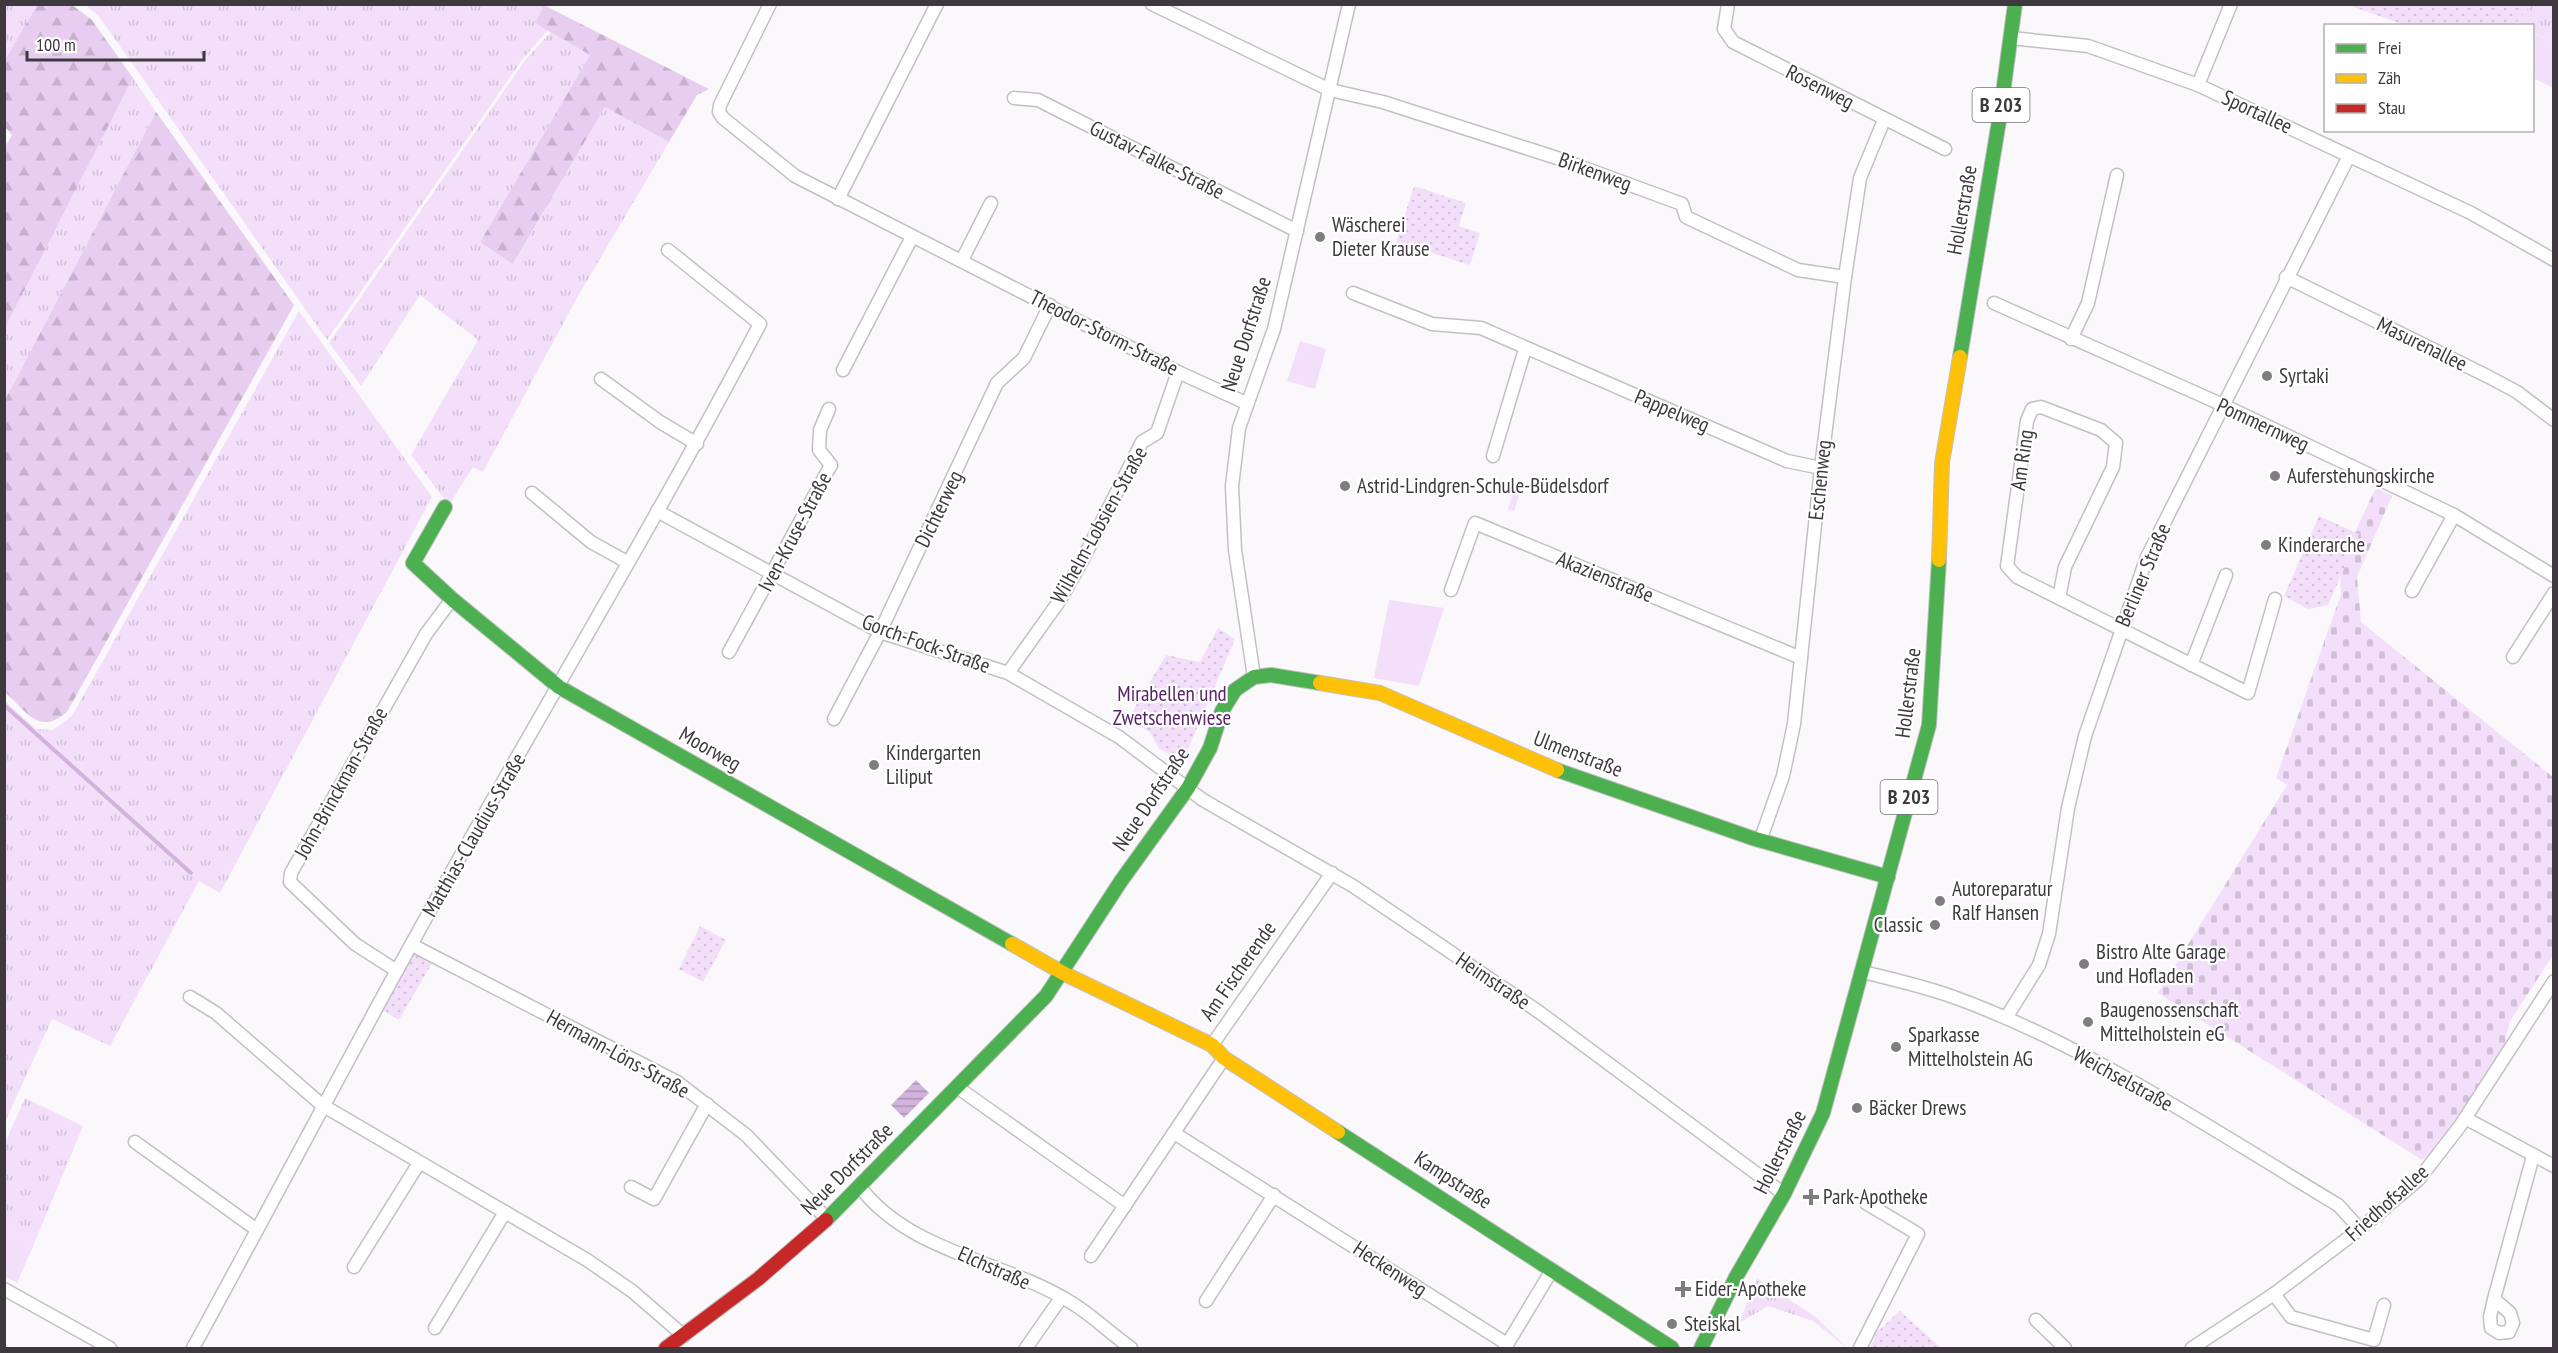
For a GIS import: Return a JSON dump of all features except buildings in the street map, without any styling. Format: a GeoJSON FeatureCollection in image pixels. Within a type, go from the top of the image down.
{"type":"FeatureCollection","features":[{"type":"Feature","properties":{"kind":"street","name":"Theodor-Storm-Straße"},"geometry":{"type":"LineString","coordinates":[[770,4],[720,105],[719,112],[723,118],[795,177],[962,260],[1178,372],[1246,403]]}},
{"type":"Feature","properties":{"kind":"street"},"geometry":{"type":"LineString","coordinates":[[838,199],[937,4]]}},
{"type":"Feature","properties":{"kind":"street"},"geometry":{"type":"LineString","coordinates":[[1152,4],[1330,90]]}},
{"type":"Feature","properties":{"kind":"street","name":"Neue Dorfstraße"},"geometry":{"type":"LineString","coordinates":[[666,1348],[758,1279],[827,1219],[1046,996],[1121,881],[1188,788],[1210,748],[1222,711],[1235,690],[1254,676],[1235,550],[1232,486],[1239,428],[1274,329],[1349,4]]}},
{"type":"Feature","properties":{"kind":"street","name":"Rosenweg"},"geometry":{"type":"LineString","coordinates":[[1728,4],[1724,29],[1733,42],[1945,149]]}},
{"type":"Feature","properties":{"kind":"street","name":"Hollerstraße"},"geometry":{"type":"LineString","coordinates":[[1701,1348],[1736,1277],[1784,1194],[1823,1113],[1929,725],[1937,625],[1942,463],[2014,4]]}},
{"type":"Feature","properties":{"kind":"street"},"geometry":{"type":"LineString","coordinates":[[2198,85],[2230,4]]}},
{"type":"Feature","properties":{"kind":"street","name":"Sportallee"},"geometry":{"type":"LineString","coordinates":[[2010,38],[2088,46],[2198,85],[2471,213],[2553,260]]}},
{"type":"Feature","properties":{"kind":"street","name":"Birkenweg"},"geometry":{"type":"LineString","coordinates":[[1330,90],[1383,102],[1619,180],[1682,204],[1686,217],[1798,270],[1845,277]]}},
{"type":"Feature","properties":{"kind":"street","name":"Gustav-Falke-Straße"},"geometry":{"type":"LineString","coordinates":[[1014,98],[1038,100],[1297,231]]}},
{"type":"Feature","properties":{"kind":"street","name":"Eschenweg"},"geometry":{"type":"LineString","coordinates":[[1760,841],[1783,776],[1794,724],[1821,468],[1860,178],[1884,120]]}},
{"type":"Feature","properties":{"kind":"street","name":"Berliner Straße"},"geometry":{"type":"LineString","coordinates":[[2006,1018],[2039,966],[2049,934],[2073,785],[2085,736],[2147,557],[2286,277],[2349,156]]}},
{"type":"Feature","properties":{"kind":"street"},"geometry":{"type":"LineString","coordinates":[[2071,339],[2088,303],[2117,175]]}},
{"type":"Feature","properties":{"kind":"street"},"geometry":{"type":"LineString","coordinates":[[962,260],[991,203]]}},
{"type":"Feature","properties":{"kind":"street"},"geometry":{"type":"LineString","coordinates":[[843,370],[912,237]]}},
{"type":"Feature","properties":{"kind":"street","name":"Matthias-Claudius-Straße"},"geometry":{"type":"LineString","coordinates":[[194,1348],[322,1105],[491,801],[559,687],[627,562],[697,444],[760,324],[668,250]]}},
{"type":"Feature","properties":{"kind":"street","name":"Masurenallee"},"geometry":{"type":"LineString","coordinates":[[2286,277],[2489,376],[2517,392],[2553,420]]}},
{"type":"Feature","properties":{"kind":"street","name":"Pappelweg"},"geometry":{"type":"LineString","coordinates":[[1353,293],[1432,324],[1481,328],[1787,461],[1821,468]]}},
{"type":"Feature","properties":{"kind":"street","name":"Pommernweg"},"geometry":{"type":"LineString","coordinates":[[1994,303],[2223,405],[2454,515],[2553,576]]}},
{"type":"Feature","properties":{"kind":"street","name":"Dichterweg"},"geometry":{"type":"LineString","coordinates":[[834,719],[880,632],[997,383],[1024,358],[1050,305]]}},
{"type":"Feature","properties":{"kind":"street"},"geometry":{"type":"LineString","coordinates":[[1493,456],[1525,349]]}},
{"type":"Feature","properties":{"kind":"street","name":"Wilhelm-Lobsien-Straße"},"geometry":{"type":"LineString","coordinates":[[1008,673],[1065,590],[1106,516],[1142,442],[1157,433],[1178,372]]}},
{"type":"Feature","properties":{"kind":"street"},"geometry":{"type":"LineString","coordinates":[[601,379],[660,422],[697,444]]}},
{"type":"Feature","properties":{"kind":"street","name":"Am Ring"},"geometry":{"type":"LineString","coordinates":[[2059,598],[2065,567],[2113,467],[2116,443],[2101,430],[2041,406],[2032,409],[2028,421],[2007,566],[2017,577],[2248,693],[2275,599]]}},
{"type":"Feature","properties":{"kind":"street","name":"Iven-Kruse-Straße"},"geometry":{"type":"LineString","coordinates":[[729,652],[831,465],[819,450],[820,430],[829,410]]}},
{"type":"Feature","properties":{"kind":"street"},"geometry":{"type":"LineString","coordinates":[[532,494],[591,542],[627,562]]}},
{"type":"Feature","properties":{"kind":"street","name":"Moorweg"},"geometry":{"type":"LineString","coordinates":[[445,507],[413,563],[452,599],[559,687],[1063,973]]}},
{"type":"Feature","properties":{"kind":"street","name":"Gorch-Fock-Straße"},"geometry":{"type":"LineString","coordinates":[[657,511],[771,575],[880,632],[1008,673],[1119,737],[1188,788]]}},
{"type":"Feature","properties":{"kind":"street"},"geometry":{"type":"LineString","coordinates":[[2412,591],[2454,515]]}},
{"type":"Feature","properties":{"kind":"street","name":"Akazienstraße"},"geometry":{"type":"LineString","coordinates":[[1451,590],[1475,523],[1801,658]]}},
{"type":"Feature","properties":{"kind":"street"},"geometry":{"type":"LineString","coordinates":[[2191,665],[2226,575]]}},
{"type":"Feature","properties":{"kind":"street"},"geometry":{"type":"LineString","coordinates":[[2513,657],[2553,593]]}},
{"type":"Feature","properties":{"kind":"street","name":"John-Brinckman-Straße"},"geometry":{"type":"LineString","coordinates":[[397,971],[355,944],[291,882],[291,873],[426,634],[452,599]]}},
{"type":"Feature","properties":{"kind":"street","name":"Ulmenstraße"},"geometry":{"type":"LineString","coordinates":[[1254,676],[1270,675],[1380,693],[1573,777],[1760,841],[1888,877]]}},
{"type":"Feature","properties":{"kind":"street","name":"Heimstraße"},"geometry":{"type":"LineString","coordinates":[[1188,788],[1203,800],[1332,873],[1539,1012],[1784,1194]]}},
{"type":"Feature","properties":{"kind":"street","name":"Am Fischerende"},"geometry":{"type":"LineString","coordinates":[[1063,973],[1212,1045],[1332,873]]}},
{"type":"Feature","properties":{"kind":"street","name":"Hermann-Löns-Straße"},"geometry":{"type":"LineString","coordinates":[[412,945],[677,1082],[746,1135],[827,1219]]}},
{"type":"Feature","properties":{"kind":"street","name":"Weichselstraße"},"geometry":{"type":"LineString","coordinates":[[1863,972],[1959,999],[2006,1018],[2122,1077],[2338,1205],[2360,1229]]}},
{"type":"Feature","properties":{"kind":"street","name":"Friedhofsallee"},"geometry":{"type":"LineString","coordinates":[[2192,1348],[2274,1294],[2360,1229],[2420,1179],[2465,1118],[2553,981]]}},
{"type":"Feature","properties":{"kind":"street"},"geometry":{"type":"LineString","coordinates":[[190,997],[216,1013],[322,1105],[605,1272],[632,1291],[684,1336]]}},
{"type":"Feature","properties":{"kind":"street","name":"Kampstraße"},"geometry":{"type":"LineString","coordinates":[[1212,1045],[1224,1058],[1672,1348]]}},
{"type":"Feature","properties":{"kind":"street"},"geometry":{"type":"LineString","coordinates":[[1091,1256],[1224,1058]]}},
{"type":"Feature","properties":{"kind":"street"},"geometry":{"type":"LineString","coordinates":[[957,1087],[1125,1206]]}},
{"type":"Feature","properties":{"kind":"street"},"geometry":{"type":"LineString","coordinates":[[631,1187],[654,1199],[707,1104]]}},
{"type":"Feature","properties":{"kind":"street"},"geometry":{"type":"LineString","coordinates":[[2465,1118],[2553,1166]]}},
{"type":"Feature","properties":{"kind":"street","name":"Heckenweg"},"geometry":{"type":"LineString","coordinates":[[1174,1132],[1506,1346]]}},
{"type":"Feature","properties":{"kind":"street"},"geometry":{"type":"LineString","coordinates":[[135,1142],[257,1230]]}},
{"type":"Feature","properties":{"kind":"street"},"geometry":{"type":"LineString","coordinates":[[2494,1299],[2533,1156]]}},
{"type":"Feature","properties":{"kind":"street"},"geometry":{"type":"LineString","coordinates":[[354,1267],[419,1162]]}},
{"type":"Feature","properties":{"kind":"street","name":"Elchstraße"},"geometry":{"type":"LineString","coordinates":[[860,1187],[873,1205],[900,1226],[1061,1298],[1131,1348]]}},
{"type":"Feature","properties":{"kind":"street"},"geometry":{"type":"LineString","coordinates":[[1206,1301],[1274,1195]]}},
{"type":"Feature","properties":{"kind":"street"},"geometry":{"type":"LineString","coordinates":[[1860,1348],[1918,1234],[1866,1203]]}},
{"type":"Feature","properties":{"kind":"street"},"geometry":{"type":"LineString","coordinates":[[435,1328],[505,1212]]}},
{"type":"Feature","properties":{"kind":"street"},"geometry":{"type":"LineString","coordinates":[[1506,1346],[1551,1270]]}},
{"type":"Feature","properties":{"kind":"street"},"geometry":{"type":"LineString","coordinates":[[4,1289],[110,1348]]}},
{"type":"Feature","properties":{"kind":"street"},"geometry":{"type":"LineString","coordinates":[[2274,1294],[2291,1317],[2374,1340],[2384,1305]]}},
{"type":"Feature","properties":{"kind":"street"},"geometry":{"type":"LineString","coordinates":[[1026,1348],[1061,1298]]}},
{"type":"Feature","properties":{"kind":"street"},"geometry":{"type":"LineString","coordinates":[[2036,1320],[2065,1348]]}},
{"type":"Feature","properties":{"kind":"green space"},"geometry":{"type":"Polygon","coordinates":[[[38,4],[72,5],[92,20],[133,78],[5,328],[4,149],[12,135],[5,127],[5,60],[38,4]]]}},
{"type":"Feature","properties":{"kind":"green space"},"geometry":{"type":"Polygon","coordinates":[[[2355,4],[2531,5],[2515,24],[2402,24],[2354,7],[2355,4]]]}},
{"type":"Feature","properties":{"kind":"green space"},"geometry":{"type":"Polygon","coordinates":[[[5,5],[38,5],[5,60],[5,5]]]}},
{"type":"Feature","properties":{"kind":"green space"},"geometry":{"type":"Polygon","coordinates":[[[85,5],[544,5],[535,23],[548,30],[522,60],[327,340],[98,15],[85,5]]]}},
{"type":"Feature","properties":{"kind":"green space"},"geometry":{"type":"Polygon","coordinates":[[[544,5],[709,89],[697,95],[669,142],[605,107],[513,264],[480,242],[590,55],[535,23],[544,5]]]}},
{"type":"Feature","properties":{"kind":"green space"},"geometry":{"type":"Polygon","coordinates":[[[2531,5],[2553,5],[2553,44],[2534,33],[2534,24],[2516,22],[2531,5]]]}},
{"type":"Feature","properties":{"kind":"green space"},"geometry":{"type":"Polygon","coordinates":[[[551,32],[590,55],[480,242],[514,263],[605,107],[669,142],[578,296],[483,472],[473,467],[449,505],[411,455],[478,340],[420,295],[361,386],[329,343],[526,59],[551,32]]]}},
{"type":"Feature","properties":{"kind":"green space"},"geometry":{"type":"Polygon","coordinates":[[[2534,33],[2553,44],[2553,88],[2534,78],[2534,33]]]}},
{"type":"Feature","properties":{"kind":"green space"},"geometry":{"type":"Polygon","coordinates":[[[133,78],[156,112],[5,400],[5,328],[133,78]]]}},
{"type":"Feature","properties":{"kind":"green space"},"geometry":{"type":"Polygon","coordinates":[[[156,112],[294,305],[67,712],[49,722],[41,721],[34,719],[5,692],[5,400],[156,112]]]}},
{"type":"Feature","properties":{"kind":"green space"},"geometry":{"type":"Polygon","coordinates":[[[1414,186],[1466,203],[1459,226],[1480,233],[1470,265],[1396,242],[1414,186]]]}},
{"type":"Feature","properties":{"kind":"green space"},"geometry":{"type":"Polygon","coordinates":[[[299,311],[432,497],[220,893],[199,881],[110,1046],[52,1019],[5,1122],[5,701],[36,729],[53,730],[72,716],[299,311]]]}},
{"type":"Feature","properties":{"kind":"green space"},"geometry":{"type":"Polygon","coordinates":[[[1300,341],[1326,349],[1315,389],[1287,381],[1300,341]]]}},
{"type":"Feature","properties":{"kind":"green space"},"geometry":{"type":"Polygon","coordinates":[[[1515,488],[1521,490],[1514,511],[1508,509],[1515,488]]]}},
{"type":"Feature","properties":{"kind":"green space"},"geometry":{"type":"Polygon","coordinates":[[[2376,488],[2392,496],[2357,577],[2361,622],[2553,777],[2553,955],[2510,1021],[2504,1046],[2452,1126],[2433,1152],[2422,1160],[2158,993],[2287,785],[2276,778],[2341,594],[2346,555],[2376,488]]]}},
{"type":"Feature","properties":{"kind":"green space"},"geometry":{"type":"Polygon","coordinates":[[[2319,516],[2359,534],[2328,605],[2308,609],[2284,596],[2319,516]]]}},
{"type":"Feature","properties":{"kind":"green space"},"geometry":{"type":"Polygon","coordinates":[[[1389,600],[1444,608],[1419,686],[1374,678],[1389,600]]]}},
{"type":"Feature","properties":{"kind":"green space","name":"Mirabellen und Zwetschenwiese"},"geometry":{"type":"Polygon","coordinates":[[[1218,628],[1235,639],[1183,761],[1159,749],[1150,732],[1128,719],[1166,655],[1200,662],[1218,628]]]}},
{"type":"Feature","properties":{"kind":"green space"},"geometry":{"type":"Polygon","coordinates":[[[700,926],[726,940],[703,982],[679,969],[700,926]]]}},
{"type":"Feature","properties":{"kind":"green space"},"geometry":{"type":"Polygon","coordinates":[[[415,951],[434,960],[399,1020],[383,1010],[415,951]]]}},
{"type":"Feature","properties":{"kind":"green space"},"geometry":{"type":"Polygon","coordinates":[[[25,1098],[83,1126],[34,1244],[5,1228],[5,1143],[25,1098]]]}},
{"type":"Feature","properties":{"kind":"green space"},"geometry":{"type":"Polygon","coordinates":[[[5,1228],[34,1244],[17,1283],[5,1276],[5,1228]]]}},
{"type":"Feature","properties":{"kind":"green space"},"geometry":{"type":"Polygon","coordinates":[[[1757,1278],[1816,1317],[1847,1348],[1813,1321],[1768,1306],[1739,1323],[1757,1278]]]}},
{"type":"Feature","properties":{"kind":"green space"},"geometry":{"type":"Polygon","coordinates":[[[1900,1311],[1941,1348],[1870,1348],[1877,1332],[1900,1311]]]}},
{"type":"Feature","properties":{"kind":"shaded area"},"geometry":{"type":"Polygon","coordinates":[[[916,1080],[929,1093],[904,1118],[891,1105],[916,1080]]]}},
{"type":"Feature","properties":{"kind":"waterway"},"geometry":{"type":"LineString","coordinates":[[4,705],[191,873]]}},
{"type":"Feature","properties":{"kind":"traffic: fast"},"geometry":{"type":"LineString","coordinates":[[1960,357],[2000,115],[2015,4]]}},
{"type":"Feature","properties":{"kind":"traffic: fast"},"geometry":{"type":"LineString","coordinates":[[445,507],[413,563],[452,599],[559,687],[1012,944]]}},
{"type":"Feature","properties":{"kind":"traffic: fast"},"geometry":{"type":"LineString","coordinates":[[1701,1348],[1736,1277],[1784,1194],[1823,1113],[1929,725],[1939,560]]}},
{"type":"Feature","properties":{"kind":"traffic: fast"},"geometry":{"type":"LineString","coordinates":[[826,1220],[1046,996],[1121,881],[1188,788],[1210,748],[1222,711],[1235,690],[1254,677],[1271,675],[1320,683]]}},
{"type":"Feature","properties":{"kind":"traffic: fast"},"geometry":{"type":"LineString","coordinates":[[1557,770],[1752,838],[1888,877]]}},
{"type":"Feature","properties":{"kind":"traffic: fast"},"geometry":{"type":"LineString","coordinates":[[1338,1132],[1672,1348]]}},
{"type":"Feature","properties":{"kind":"traffic: slow"},"geometry":{"type":"LineString","coordinates":[[1939,560],[1942,463],[1960,357]]}},
{"type":"Feature","properties":{"kind":"traffic: slow"},"geometry":{"type":"LineString","coordinates":[[1320,683],[1380,693],[1557,770]]}},
{"type":"Feature","properties":{"kind":"traffic: slow"},"geometry":{"type":"LineString","coordinates":[[1012,944],[1063,973],[1212,1045],[1224,1058],[1338,1132]]}},
{"type":"Feature","properties":{"kind":"traffic: jam"},"geometry":{"type":"LineString","coordinates":[[666,1348],[758,1279],[826,1220]]}},
{"type":"Feature","properties":{"kind":"place","name":"Wäscherei Dieter Krause"},"geometry":{"type":"Point","coordinates":[1320,237]}},
{"type":"Feature","properties":{"kind":"place","name":"Syrtaki"},"geometry":{"type":"Point","coordinates":[2267,376]}},
{"type":"Feature","properties":{"kind":"place","name":"Auferstehungskirche"},"geometry":{"type":"Point","coordinates":[2275,476]}},
{"type":"Feature","properties":{"kind":"place","name":"Astrid-Lindgren-Schule-Büdelsdorf"},"geometry":{"type":"Point","coordinates":[1345,486]}},
{"type":"Feature","properties":{"kind":"place","name":"Kinderarche"},"geometry":{"type":"Point","coordinates":[2266,545]}},
{"type":"Feature","properties":{"kind":"place","name":"Kindergarten Liliput"},"geometry":{"type":"Point","coordinates":[874,765]}},
{"type":"Feature","properties":{"kind":"place","name":"Autoreparatur Ralf Hansen"},"geometry":{"type":"Point","coordinates":[1940,901]}},
{"type":"Feature","properties":{"kind":"place","name":"Classic"},"geometry":{"type":"Point","coordinates":[1935,925]}},
{"type":"Feature","properties":{"kind":"place","name":"Bistro Alte Garage und Hofladen"},"geometry":{"type":"Point","coordinates":[2084,964]}},
{"type":"Feature","properties":{"kind":"place","name":"Baugenossenschaft Mittelholstein eG"},"geometry":{"type":"Point","coordinates":[2088,1022]}},
{"type":"Feature","properties":{"kind":"place","name":"Sparkasse Mittelholstein AG"},"geometry":{"type":"Point","coordinates":[1896,1047]}},
{"type":"Feature","properties":{"kind":"place","name":"Bäcker Drews"},"geometry":{"type":"Point","coordinates":[1857,1108]}},
{"type":"Feature","properties":{"kind":"place","name":"Park-Apotheke"},"geometry":{"type":"Point","coordinates":[1811,1197]}},
{"type":"Feature","properties":{"kind":"place","name":"Eider-Apotheke"},"geometry":{"type":"Point","coordinates":[1683,1289]}},
{"type":"Feature","properties":{"kind":"place","name":"Steiskal"},"geometry":{"type":"Point","coordinates":[1672,1324]}}]}
